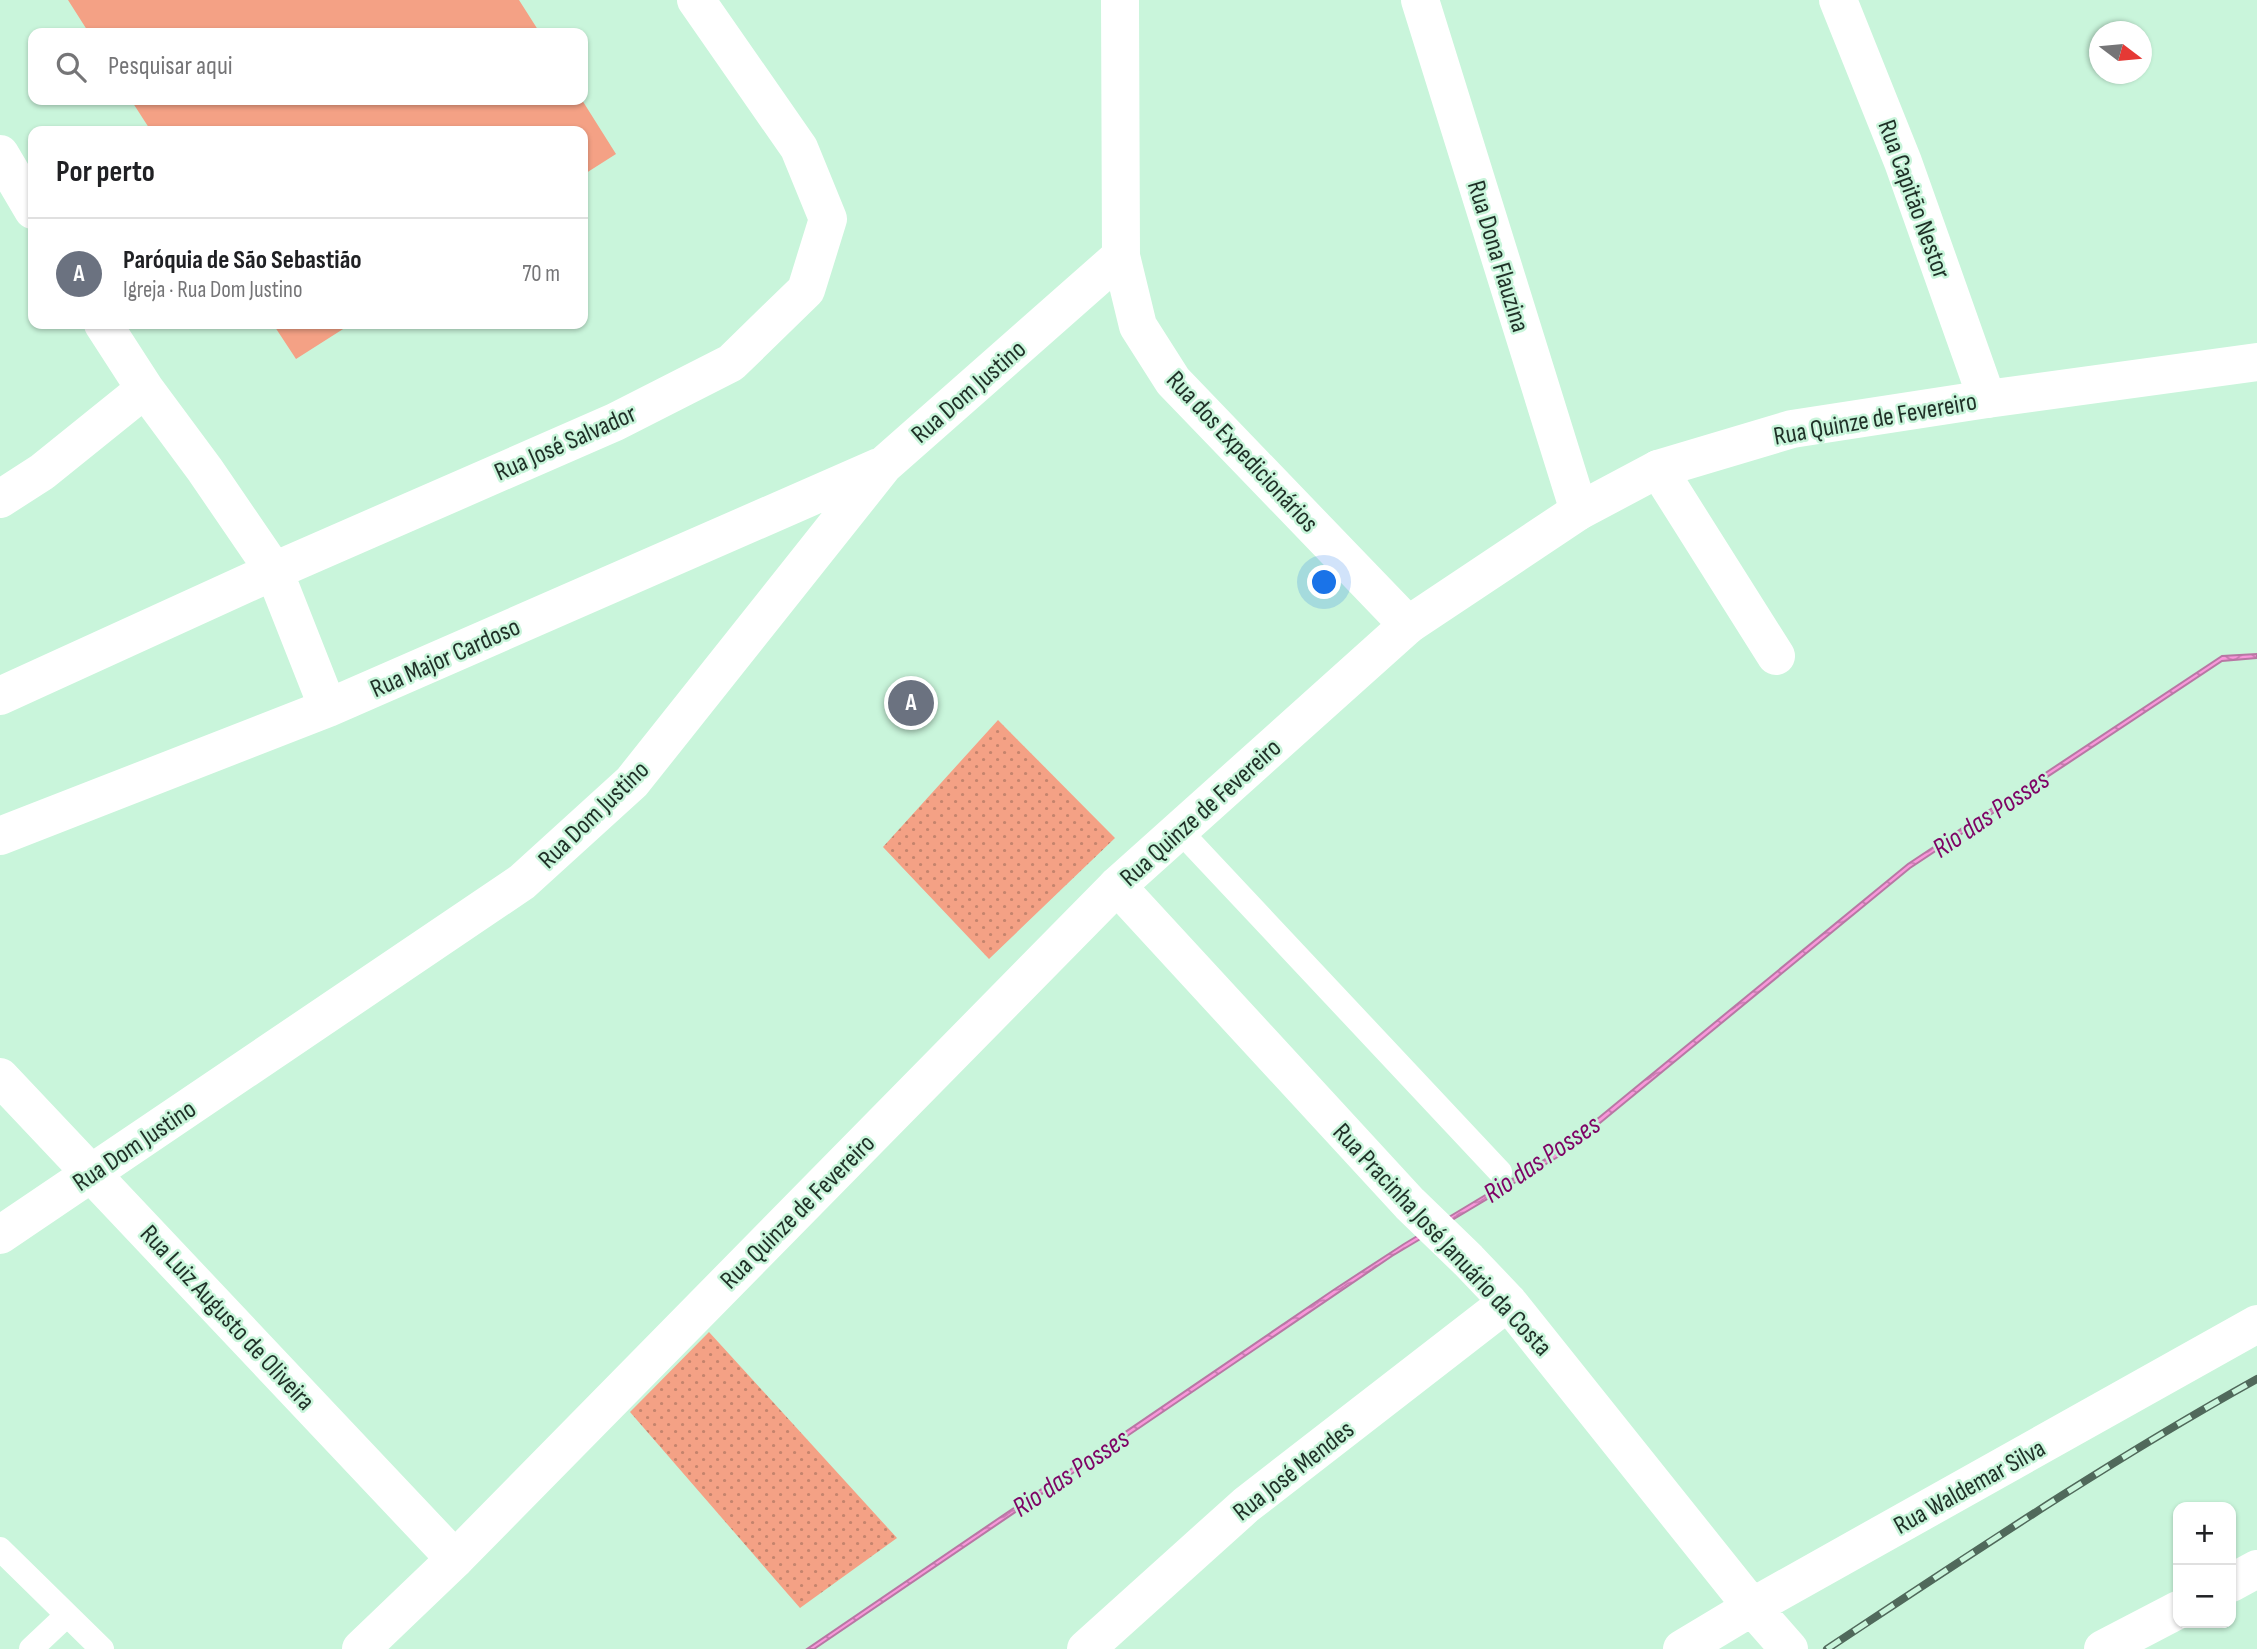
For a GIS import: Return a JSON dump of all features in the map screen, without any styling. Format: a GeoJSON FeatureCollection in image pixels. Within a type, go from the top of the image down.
{"type":"FeatureCollection","features":[{"type":"Feature","properties":{"kind":"street","name":"Rua José Salvador"},"geometry":{"type":"LineString","coordinates":[[0,696],[274,571],[615,422],[731,363],[806,290],[828,219],[799,148],[696,0]]}},
{"type":"Feature","properties":{"kind":"street","name":"Rua dos Expedicionários"},"geometry":{"type":"LineString","coordinates":[[1120,0],[1121,256],[1138,326],[1173,381],[1408,625]]}},
{"type":"Feature","properties":{"kind":"street","name":"Rua Dona Flauzina"},"geometry":{"type":"LineString","coordinates":[[1420,0],[1579,511]]}},
{"type":"Feature","properties":{"kind":"street","name":"Rua Capitão Nestor"},"geometry":{"type":"LineString","coordinates":[[1838,0],[1903,162],[1987,399]]}},
{"type":"Feature","properties":{"kind":"street"},"geometry":{"type":"LineString","coordinates":[[0,154],[28,201]]}},
{"type":"Feature","properties":{"kind":"street","name":"Rua Dom Justino"},"geometry":{"type":"LineString","coordinates":[[0,1235],[522,882],[632,782],[884,465],[1121,256]]}},
{"type":"Feature","properties":{"kind":"street"},"geometry":{"type":"LineString","coordinates":[[106,329],[145,389],[205,470],[274,571],[328,708]]}},
{"type":"Feature","properties":{"kind":"street","name":"Rua Quinze de Fevereiro"},"geometry":{"type":"LineString","coordinates":[[361,1649],[455,1559],[1117,886],[1408,625],[1579,511],[1658,469],[1792,429],[2257,362]]}},
{"type":"Feature","properties":{"kind":"street"},"geometry":{"type":"LineString","coordinates":[[0,499],[42,472],[145,389]]}},
{"type":"Feature","properties":{"kind":"street","name":"Rua Major Cardoso"},"geometry":{"type":"LineString","coordinates":[[0,836],[328,708],[884,465]]}},
{"type":"Feature","properties":{"kind":"street"},"geometry":{"type":"LineString","coordinates":[[1658,469],[1776,656]]}},
{"type":"Feature","properties":{"kind":"street","name":"Rua Pracinha José Januário da Costa"},"geometry":{"type":"LineString","coordinates":[[1117,886],[1410,1204],[1508,1303],[1752,1607],[1789,1649]]}},
{"type":"Feature","properties":{"kind":"street","name":"Rua Luiz Augusto de Oliveira"},"geometry":{"type":"LineString","coordinates":[[0,1077],[455,1559]]}},
{"type":"Feature","properties":{"kind":"street","name":"Rua José Mendes"},"geometry":{"type":"LineString","coordinates":[[1086,1649],[1246,1505],[1508,1303]]}},
{"type":"Feature","properties":{"kind":"street","name":"Rua Waldemar Silva"},"geometry":{"type":"LineString","coordinates":[[1682,1649],[1752,1607],[2257,1324]]}},
{"type":"Feature","properties":{"kind":"street"},"geometry":{"type":"LineString","coordinates":[[2236,1580],[2257,1569]]}},
{"type":"Feature","properties":{"kind":"street"},"geometry":{"type":"LineString","coordinates":[[2103,1649],[2173,1613]]}},
{"type":"Feature","properties":{"kind":"lane"},"geometry":{"type":"LineString","coordinates":[[1179,830],[1500,1172]]}},
{"type":"Feature","properties":{"kind":"lane"},"geometry":{"type":"LineString","coordinates":[[0,1549],[102,1649]]}},
{"type":"Feature","properties":{"kind":"lane"},"geometry":{"type":"LineString","coordinates":[[31,1649],[66,1616]]}},
{"type":"Feature","properties":{"kind":"shaded area"},"geometry":{"type":"Polygon","coordinates":[[[68,0],[519,0],[537,28],[86,28],[68,0]]]}},
{"type":"Feature","properties":{"kind":"shaded area"},"geometry":{"type":"Polygon","coordinates":[[[134,105],[585,105],[616,154],[588,172],[588,126],[148,126],[134,105]]]}},
{"type":"Feature","properties":{"kind":"shaded area"},"geometry":{"type":"Polygon","coordinates":[[[276,329],[343,329],[296,359],[276,329]]]}},
{"type":"Feature","properties":{"kind":"shaded area"},"geometry":{"type":"Polygon","coordinates":[[[998,720],[1115,838],[989,959],[883,847],[998,720]]]}},
{"type":"Feature","properties":{"kind":"shaded area"},"geometry":{"type":"Polygon","coordinates":[[[709,1332],[897,1538],[800,1608],[630,1412],[709,1332]]]}},
{"type":"Feature","properties":{"kind":"water","name":"Rio das Posses"},"geometry":{"type":"Polygon","coordinates":[[[2257,654],[2257,658],[2222,661],[1910,868],[1561,1155],[1392,1256],[814,1649],[807,1649],[1335,1289],[1557,1152],[1908,864],[2222,656],[2257,654]]]}},
{"type":"Feature","properties":{"kind":"railway"},"geometry":{"type":"LineString","coordinates":[[1827,1649],[2093,1476],[2257,1379]]}},
{"type":"Feature","properties":{"kind":"place","name":"Paróquia de São Sebastião"},"geometry":{"type":"Point","coordinates":[911,703]}}]}
